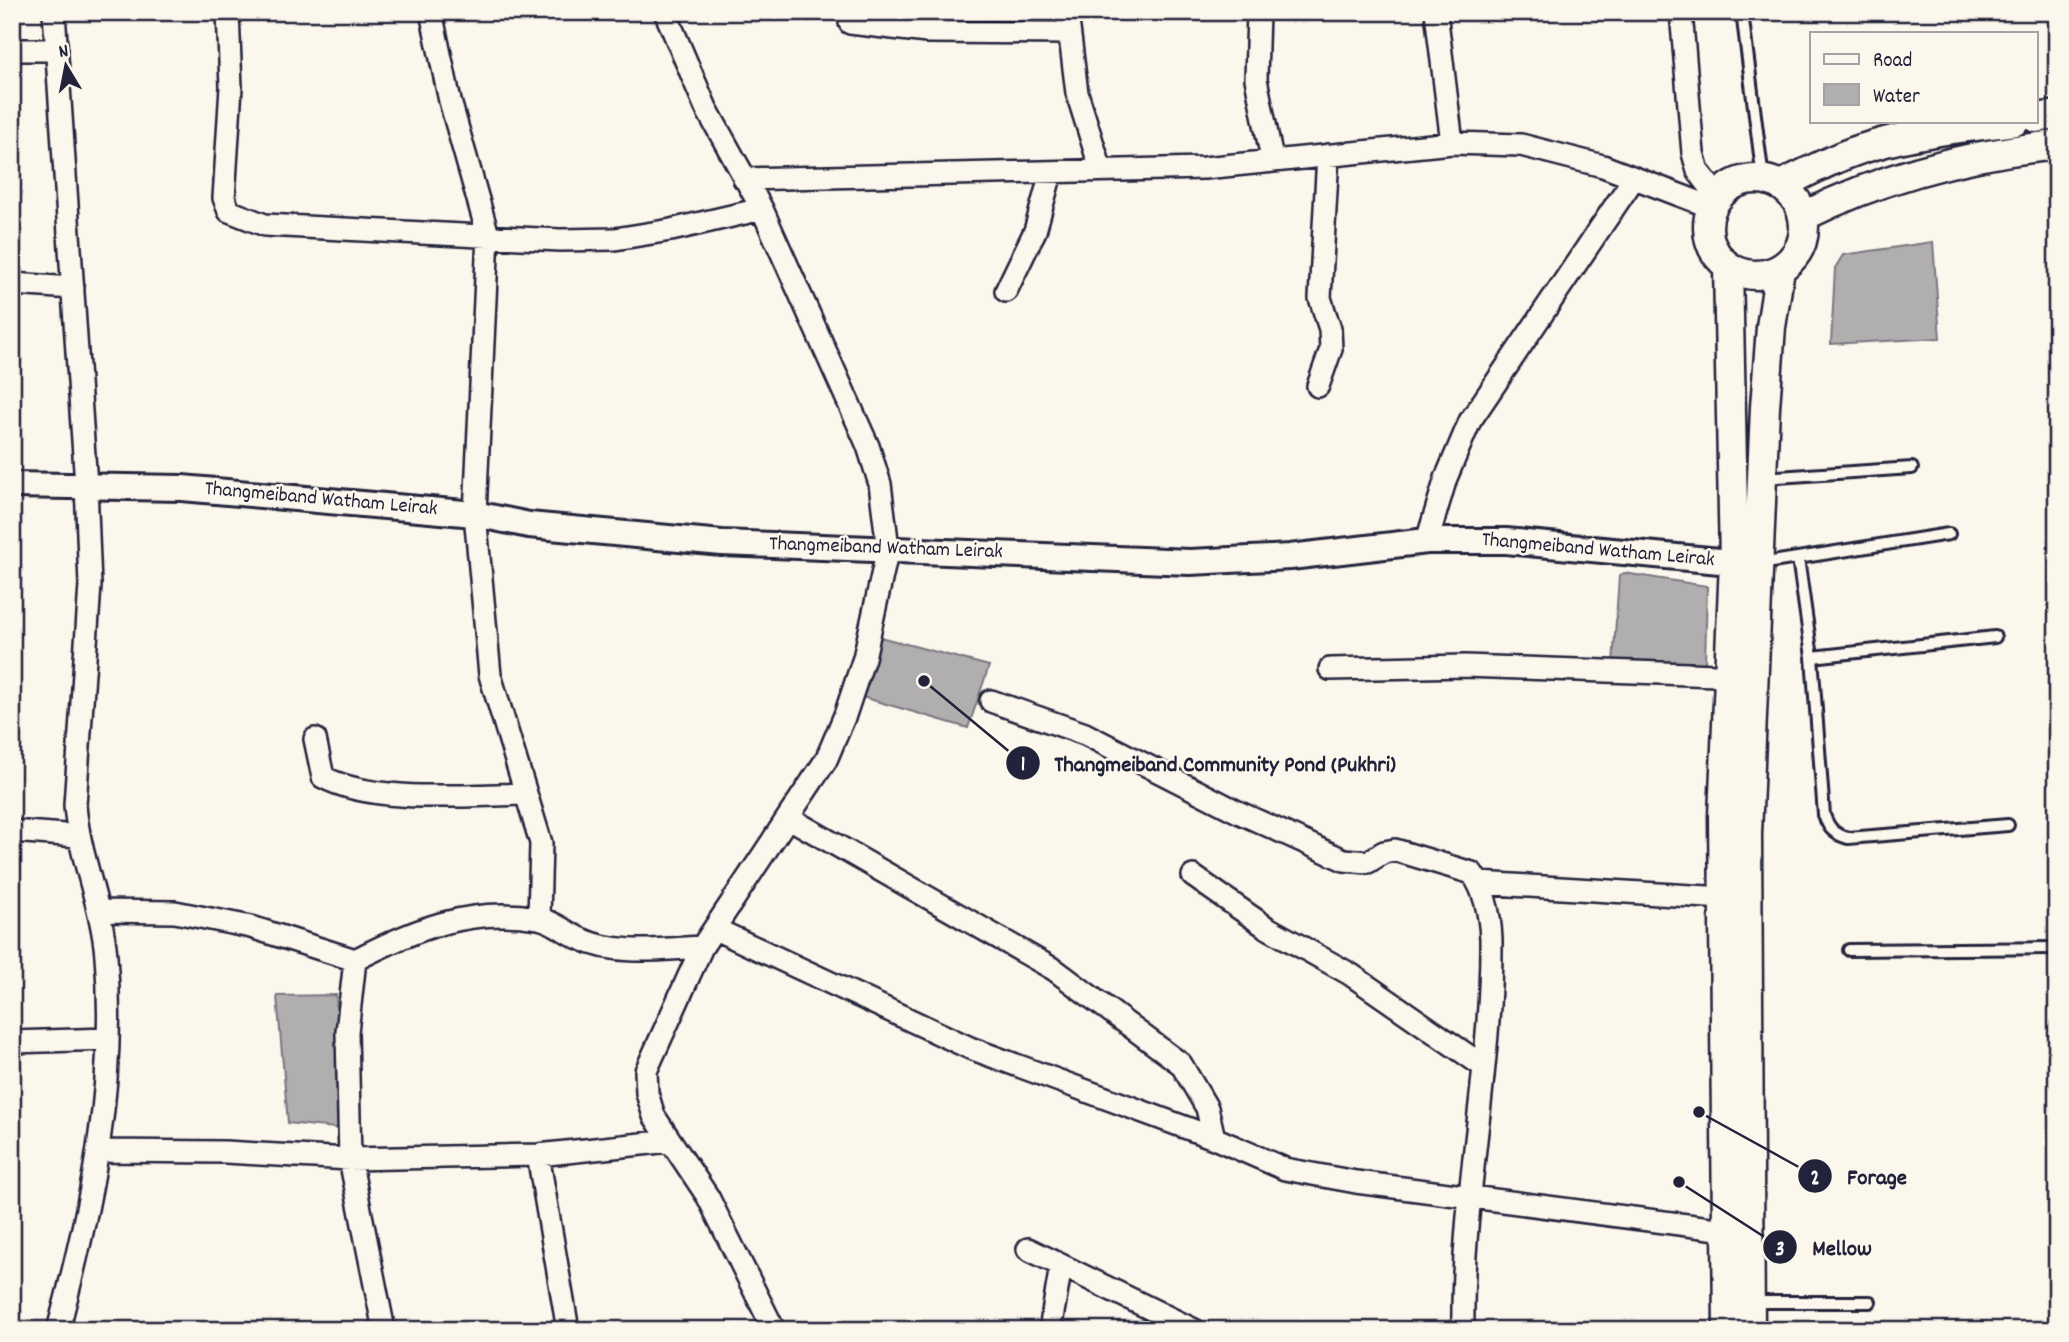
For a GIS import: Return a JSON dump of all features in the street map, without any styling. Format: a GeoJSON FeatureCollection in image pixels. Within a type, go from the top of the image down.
{"type":"FeatureCollection","features":[{"type":"Feature","properties":{"kind":"main road"},"geometry":{"type":"LineString","coordinates":[[2038,118],[2057,115]]}},
{"type":"Feature","properties":{"kind":"main road"},"geometry":{"type":"LineString","coordinates":[[1772,182],[1795,198],[1804,216],[1804,237],[1795,255],[1780,269],[1760,275],[1744,274],[1728,267],[1716,255],[1709,240],[1707,223],[1715,202],[1727,188],[1744,180],[1772,182],[1871,145],[1947,130],[2007,122]]}},
{"type":"Feature","properties":{"kind":"main road"},"geometry":{"type":"LineString","coordinates":[[1804,216],[1874,183],[1927,168],[1976,156],[2057,145]]}},
{"type":"Feature","properties":{"kind":"main road"},"geometry":{"type":"LineString","coordinates":[[1728,267],[1747,563]]}},
{"type":"Feature","properties":{"kind":"main road"},"geometry":{"type":"LineString","coordinates":[[1750,1316],[1740,1232],[1724,898],[1747,563],[1762,478],[1767,366],[1780,269]]}},
{"type":"Feature","properties":{"kind":"main road"},"geometry":{"type":"LineString","coordinates":[[1728,1330],[1740,1232],[1746,950],[1740,676]]}},
{"type":"Feature","properties":{"kind":"street"},"geometry":{"type":"LineString","coordinates":[[54,12],[86,485],[90,585],[76,755],[78,836],[99,911],[106,955],[108,1039],[100,1151],[58,1330]]}},
{"type":"Feature","properties":{"kind":"street"},"geometry":{"type":"LineString","coordinates":[[228,12],[231,87],[224,198],[229,211],[265,225],[560,240],[615,239],[671,230],[762,209]]}},
{"type":"Feature","properties":{"kind":"street"},"geometry":{"type":"LineString","coordinates":[[431,12],[450,101],[488,236],[475,514],[490,675],[541,843],[539,918]]}},
{"type":"Feature","properties":{"kind":"street"},"geometry":{"type":"LineString","coordinates":[[665,12],[687,67],[762,209],[867,446],[880,484],[888,548],[864,658],[826,760],[702,947],[646,1071],[647,1093],[654,1116],[708,1197],[774,1330]]}},
{"type":"Feature","properties":{"kind":"street"},"geometry":{"type":"LineString","coordinates":[[1258,12],[1256,79],[1272,159]]}},
{"type":"Feature","properties":{"kind":"street"},"geometry":{"type":"LineString","coordinates":[[1436,12],[1452,143]]}},
{"type":"Feature","properties":{"kind":"street"},"geometry":{"type":"LineString","coordinates":[[1681,12],[1693,153],[1698,170],[1715,202]]}},
{"type":"Feature","properties":{"kind":"street"},"geometry":{"type":"LineString","coordinates":[[850,23],[926,32],[1068,23],[1077,93],[1101,170]]}},
{"type":"Feature","properties":{"kind":"street"},"geometry":{"type":"LineString","coordinates":[[12,50],[57,50]]}},
{"type":"Feature","properties":{"kind":"street"},"geometry":{"type":"LineString","coordinates":[[744,179],[1204,168],[1272,159],[1452,143],[1521,145],[1604,166],[1634,178],[1715,202]]}},
{"type":"Feature","properties":{"kind":"street"},"geometry":{"type":"LineString","coordinates":[[1318,386],[1331,349],[1330,329],[1320,298],[1328,155]]}},
{"type":"Feature","properties":{"kind":"street"},"geometry":{"type":"LineString","coordinates":[[1006,291],[1035,231],[1051,173]]}},
{"type":"Feature","properties":{"kind":"street"},"geometry":{"type":"LineString","coordinates":[[1427,541],[1446,478],[1470,421],[1634,178]]}},
{"type":"Feature","properties":{"kind":"street"},"geometry":{"type":"LineString","coordinates":[[12,284],[73,288]]}},
{"type":"Feature","properties":{"kind":"street","name":"Thangmeiband Watham Leirak"},"geometry":{"type":"LineString","coordinates":[[12,485],[182,488],[475,514],[530,524],[708,542],[1190,562],[1290,557],[1427,541],[1544,543],[1747,563]]}},
{"type":"Feature","properties":{"kind":"street"},"geometry":{"type":"LineString","coordinates":[[1329,669],[1465,666],[1740,676]]}},
{"type":"Feature","properties":{"kind":"street"},"geometry":{"type":"LineString","coordinates":[[991,701],[1085,734],[1238,812],[1344,860],[1368,862],[1384,852],[1395,850],[1472,873],[1485,898],[1491,937],[1483,1066],[1462,1283],[1463,1330]]}},
{"type":"Feature","properties":{"kind":"street"},"geometry":{"type":"LineString","coordinates":[[315,739],[323,777],[339,786],[422,796],[526,794]]}},
{"type":"Feature","properties":{"kind":"street"},"geometry":{"type":"LineString","coordinates":[[789,818],[1055,970],[1181,1063],[1208,1108],[1214,1138]]}},
{"type":"Feature","properties":{"kind":"street"},"geometry":{"type":"LineString","coordinates":[[12,831],[78,836]]}},
{"type":"Feature","properties":{"kind":"street"},"geometry":{"type":"LineString","coordinates":[[1193,876],[1266,927],[1350,974],[1483,1066]]}},
{"type":"Feature","properties":{"kind":"street"},"geometry":{"type":"LineString","coordinates":[[1479,883],[1724,898]]}},
{"type":"Feature","properties":{"kind":"street"},"geometry":{"type":"LineString","coordinates":[[99,911],[175,912],[251,927],[355,960],[426,926],[468,918],[539,918],[580,939],[604,946],[651,950],[702,947]]}},
{"type":"Feature","properties":{"kind":"street"},"geometry":{"type":"LineString","coordinates":[[715,929],[970,1048],[1214,1138],[1285,1169],[1318,1177],[1740,1232]]}},
{"type":"Feature","properties":{"kind":"street"},"geometry":{"type":"LineString","coordinates":[[355,960],[348,1032],[350,1159],[384,1330]]}},
{"type":"Feature","properties":{"kind":"street"},"geometry":{"type":"LineString","coordinates":[[12,1042],[108,1039]]}},
{"type":"Feature","properties":{"kind":"street"},"geometry":{"type":"LineString","coordinates":[[100,1151],[225,1152],[350,1159],[538,1155],[670,1141]]}},
{"type":"Feature","properties":{"kind":"street"},"geometry":{"type":"LineString","coordinates":[[538,1155],[568,1330]]}},
{"type":"Feature","properties":{"kind":"street"},"geometry":{"type":"LineString","coordinates":[[1028,1249],[1194,1330]]}},
{"type":"Feature","properties":{"kind":"street"},"geometry":{"type":"LineString","coordinates":[[1050,1330],[1060,1266]]}},
{"type":"Feature","properties":{"kind":"lane"},"geometry":{"type":"LineString","coordinates":[[1742,12],[1772,182]]}},
{"type":"Feature","properties":{"kind":"lane"},"geometry":{"type":"LineString","coordinates":[[1762,478],[1912,467]]}},
{"type":"Feature","properties":{"kind":"lane"},"geometry":{"type":"LineString","coordinates":[[1747,563],[1798,558],[1949,534]]}},
{"type":"Feature","properties":{"kind":"lane"},"geometry":{"type":"LineString","coordinates":[[1798,558],[1812,657],[1824,814],[1828,827],[1836,835],[1849,838],[2008,825]]}},
{"type":"Feature","properties":{"kind":"lane"},"geometry":{"type":"LineString","coordinates":[[1812,657],[1995,637]]}},
{"type":"Feature","properties":{"kind":"lane"},"geometry":{"type":"LineString","coordinates":[[1849,950],[2057,948]]}},
{"type":"Feature","properties":{"kind":"lane"},"geometry":{"type":"LineString","coordinates":[[1750,1316],[1870,1302]]}},
{"type":"Feature","properties":{"kind":"water"},"geometry":{"type":"Polygon","coordinates":[[[1933,242],[1940,338],[1831,344],[1835,268],[1843,255],[1933,242]]]}},
{"type":"Feature","properties":{"kind":"water"},"geometry":{"type":"Polygon","coordinates":[[[1624,573],[1707,586],[1705,664],[1613,664],[1619,576],[1624,573]]]}},
{"type":"Feature","properties":{"kind":"water"},"geometry":{"type":"Polygon","coordinates":[[[880,637],[989,666],[968,728],[859,696],[880,637]]]}},
{"type":"Feature","properties":{"kind":"water"},"geometry":{"type":"Polygon","coordinates":[[[336,995],[344,1129],[288,1123],[277,996],[336,995]]]}},
{"type":"Feature","properties":{"kind":"place","name":"Thangmeiband Community Pond (Pukhri)"},"geometry":{"type":"Point","coordinates":[924,681]}},
{"type":"Feature","properties":{"kind":"place","name":"Forage"},"geometry":{"type":"Point","coordinates":[1699,1112]}},
{"type":"Feature","properties":{"kind":"place","name":"Mellow"},"geometry":{"type":"Point","coordinates":[1679,1182]}}]}
